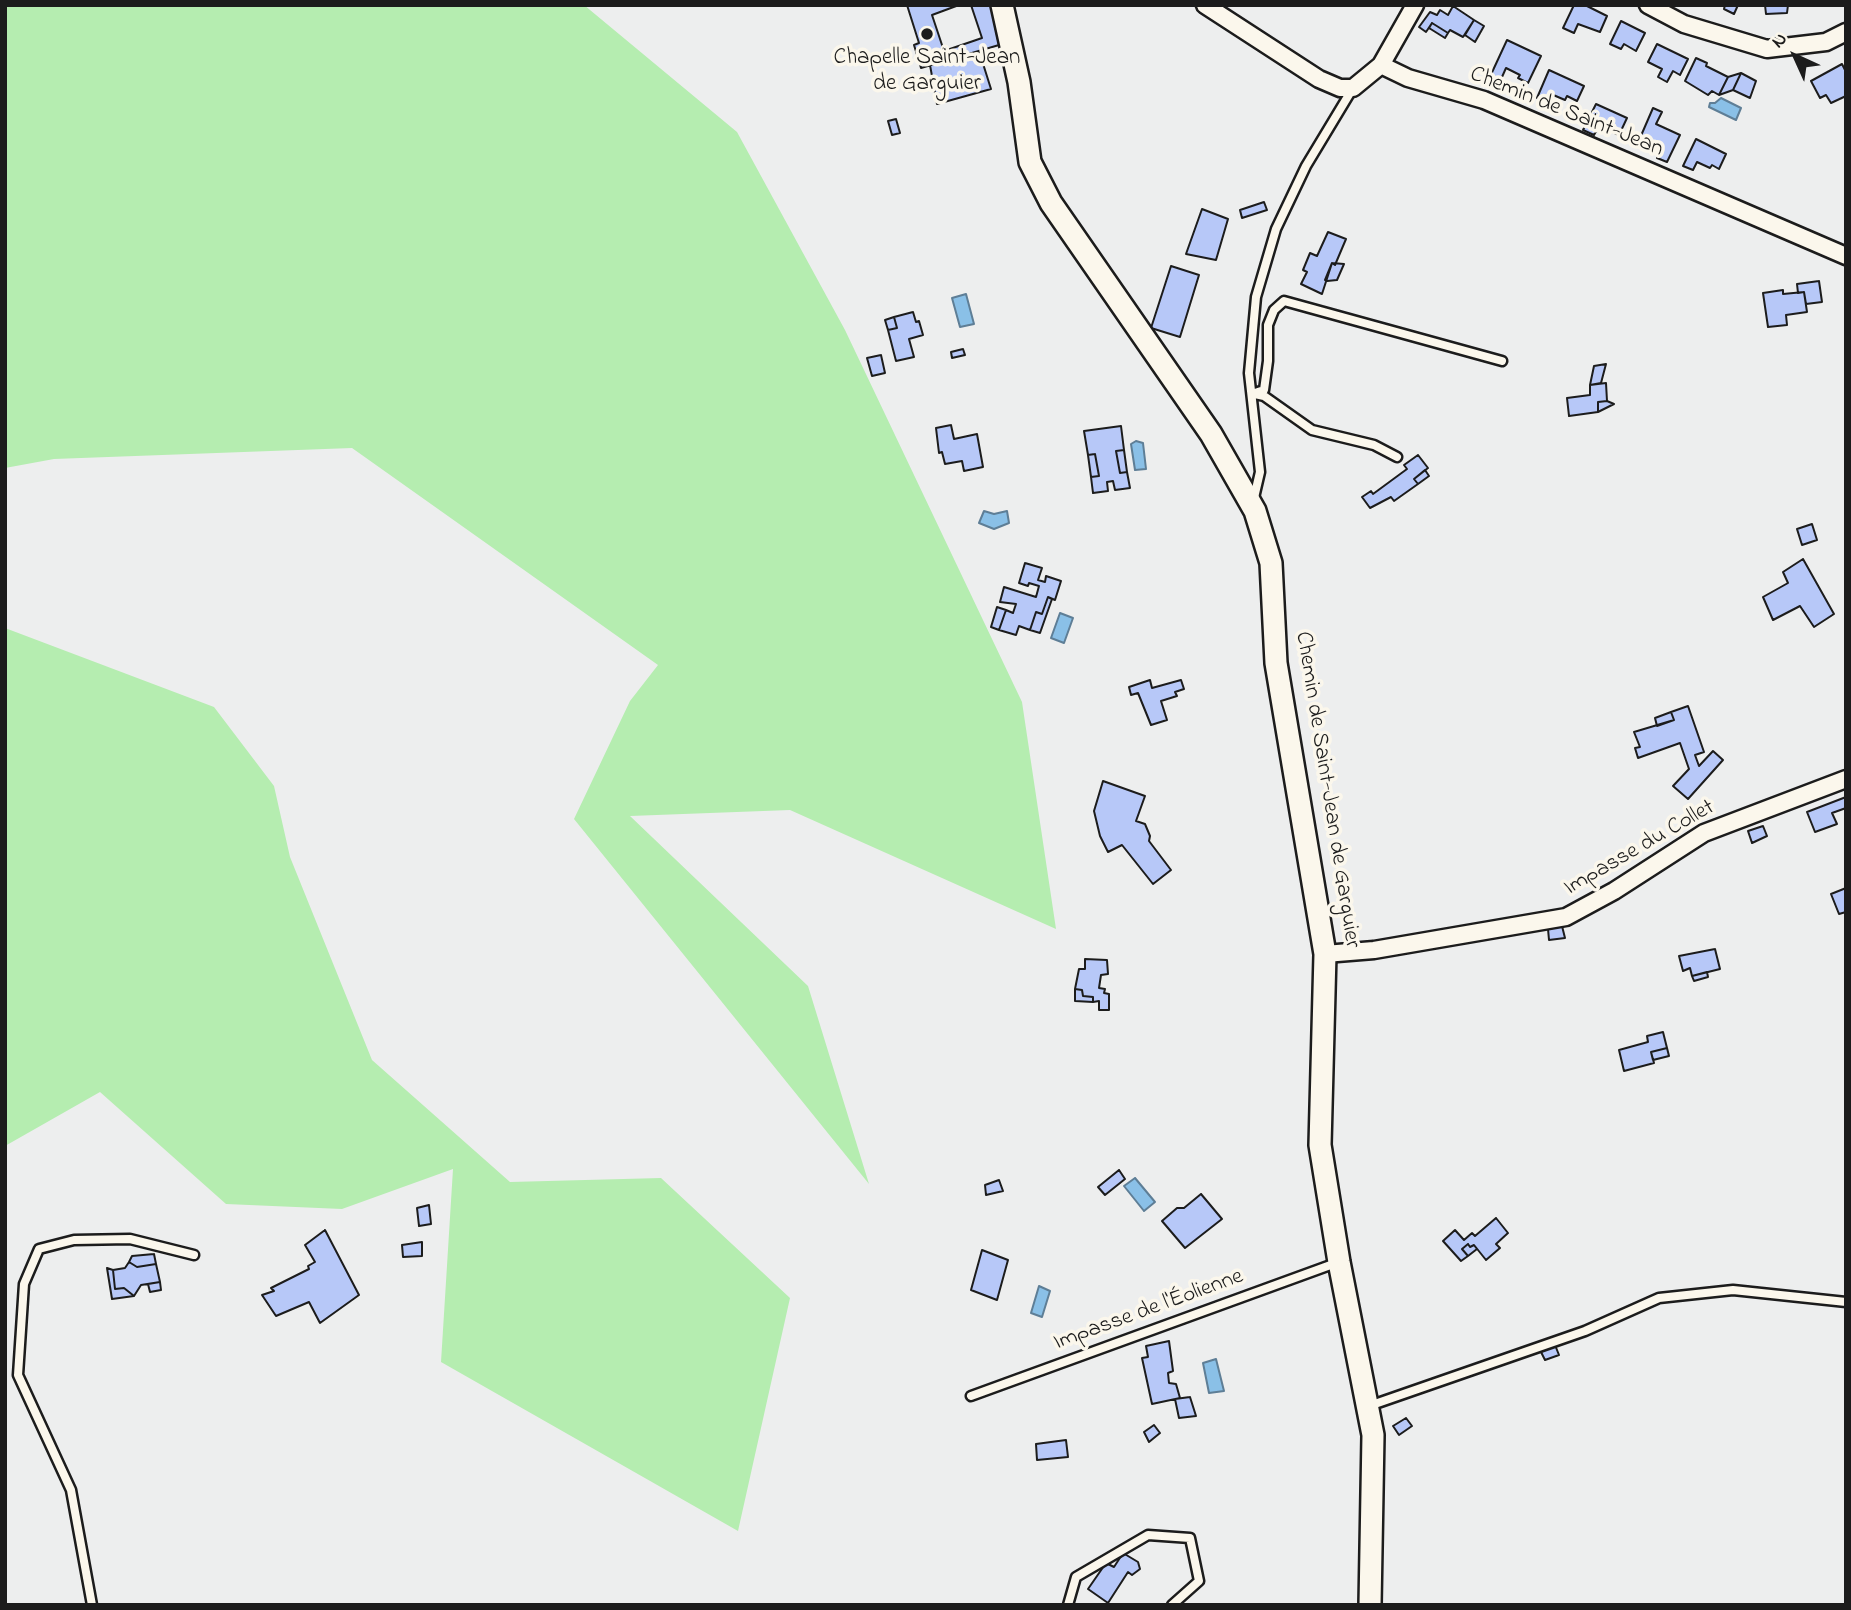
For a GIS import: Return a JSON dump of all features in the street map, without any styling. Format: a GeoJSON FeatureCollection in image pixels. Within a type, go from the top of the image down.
{"type":"FeatureCollection","features":[{"type":"Feature","properties":{"kind":"street"},"geometry":{"type":"LineString","coordinates":[[1205,5],[1319,79],[1340,88],[1353,88],[1381,65],[1415,5]]}},
{"type":"Feature","properties":{"kind":"street"},"geometry":{"type":"LineString","coordinates":[[1648,5],[1684,24],[1767,49],[1826,42],[1846,32]]}},
{"type":"Feature","properties":{"kind":"street","name":"Chemin de Saint-Jean de Garguier"},"geometry":{"type":"LineString","coordinates":[[1004,6],[1019,82],[1030,162],[1051,203],[1211,434],[1252,505],[1271,563],[1276,663],[1325,954],[1320,1145],[1339,1262],[1373,1434],[1370,1605]]}},
{"type":"Feature","properties":{"kind":"street","name":"Chemin de Saint-Jean"},"geometry":{"type":"LineString","coordinates":[[1381,65],[1408,78],[1483,100],[1846,256]]}},
{"type":"Feature","properties":{"kind":"street","name":"Impasse du Collet"},"geometry":{"type":"LineString","coordinates":[[1325,954],[1374,950],[1566,917],[1614,891],[1704,833],[1846,779]]}},
{"type":"Feature","properties":{"kind":"lane"},"geometry":{"type":"LineString","coordinates":[[1252,505],[1260,472],[1250,373],[1256,297],[1276,229],[1306,166],[1353,88]]}},
{"type":"Feature","properties":{"kind":"lane"},"geometry":{"type":"LineString","coordinates":[[1252,394],[1264,390],[1268,361],[1268,325],[1274,310],[1284,302],[1502,361]]}},
{"type":"Feature","properties":{"kind":"lane"},"geometry":{"type":"LineString","coordinates":[[1252,394],[1264,396],[1312,430],[1374,445],[1397,457]]}},
{"type":"Feature","properties":{"kind":"lane"},"geometry":{"type":"LineString","coordinates":[[92,1605],[71,1490],[18,1376],[24,1284],[39,1249],[74,1240],[130,1239],[194,1255]]}},
{"type":"Feature","properties":{"kind":"lane","name":"Impasse de l'Éolienne"},"geometry":{"type":"LineString","coordinates":[[971,1396],[1339,1262]]}},
{"type":"Feature","properties":{"kind":"lane"},"geometry":{"type":"LineString","coordinates":[[1368,1407],[1585,1331],[1659,1298],[1733,1290],[1846,1302]]}},
{"type":"Feature","properties":{"kind":"lane"},"geometry":{"type":"LineString","coordinates":[[1068,1605],[1076,1577],[1149,1535],[1190,1538],[1199,1581],[1172,1605]]}},
{"type":"Feature","properties":{"kind":"green space"},"geometry":{"type":"Polygon","coordinates":[[[5,5],[584,5],[737,132],[845,330],[1022,702],[1056,929],[790,810],[630,816],[808,986],[869,1184],[574,819],[630,701],[658,665],[352,448],[54,459],[5,468],[5,5]]]}},
{"type":"Feature","properties":{"kind":"green space"},"geometry":{"type":"Polygon","coordinates":[[[5,628],[214,707],[274,786],[290,857],[372,1060],[510,1182],[661,1178],[790,1298],[738,1531],[441,1362],[453,1169],[342,1209],[226,1204],[100,1092],[5,1146],[5,628]]]}},
{"type":"Feature","properties":{"kind":"water"},"geometry":{"type":"Polygon","coordinates":[[[1721,98],[1741,108],[1736,120],[1709,107],[1710,103],[1721,98]]]}},
{"type":"Feature","properties":{"kind":"water"},"geometry":{"type":"Polygon","coordinates":[[[966,294],[974,324],[960,327],[952,298],[966,294]]]}},
{"type":"Feature","properties":{"kind":"water"},"geometry":{"type":"Polygon","coordinates":[[[1136,441],[1143,443],[1146,469],[1135,470],[1131,444],[1136,441]]]}},
{"type":"Feature","properties":{"kind":"water"},"geometry":{"type":"Polygon","coordinates":[[[984,511],[994,514],[1007,511],[1009,523],[994,529],[979,523],[984,511]]]}},
{"type":"Feature","properties":{"kind":"water"},"geometry":{"type":"Polygon","coordinates":[[[1060,613],[1073,618],[1064,643],[1051,638],[1060,613]]]}},
{"type":"Feature","properties":{"kind":"water"},"geometry":{"type":"Polygon","coordinates":[[[1135,1178],[1155,1202],[1144,1211],[1124,1186],[1135,1178]]]}},
{"type":"Feature","properties":{"kind":"water"},"geometry":{"type":"Polygon","coordinates":[[[1039,1286],[1050,1291],[1042,1317],[1031,1313],[1039,1286]]]}},
{"type":"Feature","properties":{"kind":"water"},"geometry":{"type":"Polygon","coordinates":[[[1216,1359],[1224,1391],[1209,1393],[1203,1363],[1216,1359]]]}},
{"type":"Feature","properties":{"kind":"building","name":"Chapelle Saint-Jean de Garguier"},"geometry":{"type":"Polygon","coordinates":[[[907,5],[959,5],[932,15],[944,51],[982,38],[971,5],[991,5],[999,45],[921,68],[914,45],[919,43],[907,5]]]}},
{"type":"Feature","properties":{"kind":"building"},"geometry":{"type":"Polygon","coordinates":[[[1574,5],[1585,5],[1607,16],[1600,32],[1578,24],[1574,33],[1563,28],[1574,5]]]}},
{"type":"Feature","properties":{"kind":"building"},"geometry":{"type":"Polygon","coordinates":[[[1725,5],[1738,5],[1734,14],[1724,9],[1725,5]]]}},
{"type":"Feature","properties":{"kind":"building"},"geometry":{"type":"Polygon","coordinates":[[[1765,5],[1788,5],[1787,13],[1766,14],[1765,5]]]}},
{"type":"Feature","properties":{"kind":"building"},"geometry":{"type":"Polygon","coordinates":[[[1453,6],[1474,20],[1463,37],[1450,30],[1448,33],[1432,23],[1426,32],[1419,27],[1430,12],[1437,15],[1440,10],[1448,15],[1453,6]]]}},
{"type":"Feature","properties":{"kind":"building"},"geometry":{"type":"Polygon","coordinates":[[[1474,20],[1484,26],[1475,42],[1465,35],[1474,20]]]}},
{"type":"Feature","properties":{"kind":"building"},"geometry":{"type":"Polygon","coordinates":[[[1621,21],[1645,33],[1636,51],[1624,44],[1621,49],[1610,44],[1621,21]]]}},
{"type":"Feature","properties":{"kind":"building"},"geometry":{"type":"Polygon","coordinates":[[[1432,23],[1448,33],[1445,38],[1429,28],[1432,23]]]}},
{"type":"Feature","properties":{"kind":"building"},"geometry":{"type":"Polygon","coordinates":[[[1507,40],[1541,56],[1528,83],[1518,78],[1520,75],[1506,68],[1498,86],[1488,81],[1507,40]]]}},
{"type":"Feature","properties":{"kind":"building"},"geometry":{"type":"Polygon","coordinates":[[[1657,44],[1688,59],[1680,75],[1673,71],[1667,82],[1658,77],[1662,69],[1648,62],[1657,44]]]}},
{"type":"Feature","properties":{"kind":"building"},"geometry":{"type":"Polygon","coordinates":[[[979,51],[991,89],[937,104],[930,65],[979,51]]]}},
{"type":"Feature","properties":{"kind":"building"},"geometry":{"type":"Polygon","coordinates":[[[1696,58],[1728,77],[1719,95],[1712,91],[1708,95],[1685,81],[1696,58]]]}},
{"type":"Feature","properties":{"kind":"building"},"geometry":{"type":"Polygon","coordinates":[[[1842,64],[1846,72],[1846,96],[1831,103],[1826,95],[1820,98],[1811,81],[1842,64]]]}},
{"type":"Feature","properties":{"kind":"building"},"geometry":{"type":"Polygon","coordinates":[[[1549,70],[1584,86],[1577,101],[1567,96],[1565,100],[1551,94],[1547,103],[1537,98],[1549,70]]]}},
{"type":"Feature","properties":{"kind":"building"},"geometry":{"type":"Polygon","coordinates":[[[1741,73],[1756,81],[1750,98],[1733,90],[1741,73]]]}},
{"type":"Feature","properties":{"kind":"building"},"geometry":{"type":"Polygon","coordinates":[[[1741,73],[1733,90],[1719,95],[1728,77],[1741,73]]]}},
{"type":"Feature","properties":{"kind":"building"},"geometry":{"type":"Polygon","coordinates":[[[1596,104],[1627,118],[1619,135],[1599,126],[1594,135],[1583,130],[1596,104]]]}},
{"type":"Feature","properties":{"kind":"building"},"geometry":{"type":"Polygon","coordinates":[[[1653,108],[1662,112],[1656,124],[1680,135],[1667,162],[1657,158],[1662,148],[1640,138],[1653,108]]]}},
{"type":"Feature","properties":{"kind":"building"},"geometry":{"type":"Polygon","coordinates":[[[896,119],[900,133],[892,135],[888,121],[896,119]]]}},
{"type":"Feature","properties":{"kind":"building"},"geometry":{"type":"Polygon","coordinates":[[[1696,139],[1726,154],[1719,169],[1697,162],[1693,170],[1683,166],[1696,139]]]}},
{"type":"Feature","properties":{"kind":"building"},"geometry":{"type":"Polygon","coordinates":[[[1264,202],[1267,210],[1242,218],[1240,210],[1264,202]]]}},
{"type":"Feature","properties":{"kind":"building"},"geometry":{"type":"Polygon","coordinates":[[[1202,209],[1228,219],[1216,260],[1186,254],[1202,209]]]}},
{"type":"Feature","properties":{"kind":"building"},"geometry":{"type":"Polygon","coordinates":[[[1328,232],[1346,239],[1335,265],[1332,263],[1322,294],[1301,284],[1307,272],[1303,270],[1310,253],[1317,256],[1328,232]]]}},
{"type":"Feature","properties":{"kind":"building"},"geometry":{"type":"Polygon","coordinates":[[[1332,263],[1344,264],[1337,280],[1327,281],[1325,280],[1332,263]]]}},
{"type":"Feature","properties":{"kind":"building"},"geometry":{"type":"Polygon","coordinates":[[[1171,266],[1199,275],[1180,337],[1151,328],[1171,266]]]}},
{"type":"Feature","properties":{"kind":"building"},"geometry":{"type":"Polygon","coordinates":[[[1819,281],[1822,302],[1806,304],[1804,292],[1798,293],[1797,284],[1819,281]]]}},
{"type":"Feature","properties":{"kind":"building"},"geometry":{"type":"Polygon","coordinates":[[[1783,290],[1783,294],[1804,292],[1807,312],[1786,315],[1787,325],[1768,327],[1763,293],[1783,290]]]}},
{"type":"Feature","properties":{"kind":"building"},"geometry":{"type":"Polygon","coordinates":[[[913,312],[923,335],[909,339],[914,357],[896,361],[888,330],[897,328],[894,317],[913,312]]]}},
{"type":"Feature","properties":{"kind":"building"},"geometry":{"type":"Polygon","coordinates":[[[894,317],[897,328],[888,330],[885,320],[894,317]]]}},
{"type":"Feature","properties":{"kind":"building"},"geometry":{"type":"Polygon","coordinates":[[[963,349],[965,355],[952,358],[951,352],[963,349]]]}},
{"type":"Feature","properties":{"kind":"building"},"geometry":{"type":"Polygon","coordinates":[[[881,355],[885,373],[872,376],[867,358],[881,355]]]}},
{"type":"Feature","properties":{"kind":"building"},"geometry":{"type":"Polygon","coordinates":[[[1606,364],[1601,383],[1590,385],[1594,366],[1606,364]]]}},
{"type":"Feature","properties":{"kind":"building"},"geometry":{"type":"Polygon","coordinates":[[[1606,383],[1607,401],[1598,402],[1598,412],[1569,416],[1567,398],[1590,395],[1590,385],[1606,383]]]}},
{"type":"Feature","properties":{"kind":"building"},"geometry":{"type":"Polygon","coordinates":[[[1607,401],[1614,404],[1598,412],[1598,402],[1607,401]]]}},
{"type":"Feature","properties":{"kind":"building"},"geometry":{"type":"Polygon","coordinates":[[[951,425],[954,439],[977,434],[983,467],[964,471],[962,461],[945,464],[942,452],[939,453],[936,428],[951,425]]]}},
{"type":"Feature","properties":{"kind":"building"},"geometry":{"type":"Polygon","coordinates":[[[1121,426],[1124,450],[1116,451],[1120,473],[1127,472],[1130,488],[1115,490],[1113,481],[1107,482],[1108,491],[1093,493],[1091,477],[1099,476],[1095,454],[1088,455],[1084,431],[1121,426]]]}},
{"type":"Feature","properties":{"kind":"building"},"geometry":{"type":"Polygon","coordinates":[[[1124,450],[1127,472],[1120,473],[1116,451],[1124,450]]]}},
{"type":"Feature","properties":{"kind":"building"},"geometry":{"type":"Polygon","coordinates":[[[1095,454],[1099,476],[1091,477],[1088,455],[1095,454]]]}},
{"type":"Feature","properties":{"kind":"building"},"geometry":{"type":"Polygon","coordinates":[[[1418,455],[1428,468],[1414,479],[1418,484],[1394,501],[1391,497],[1370,508],[1362,497],[1371,491],[1373,494],[1407,469],[1404,465],[1418,455]]]}},
{"type":"Feature","properties":{"kind":"building"},"geometry":{"type":"Polygon","coordinates":[[[1425,470],[1429,476],[1418,484],[1414,479],[1425,470]]]}},
{"type":"Feature","properties":{"kind":"building"},"geometry":{"type":"Polygon","coordinates":[[[1812,524],[1817,540],[1802,545],[1797,529],[1812,524]]]}},
{"type":"Feature","properties":{"kind":"building"},"geometry":{"type":"Polygon","coordinates":[[[1803,559],[1834,614],[1814,627],[1800,606],[1773,620],[1763,597],[1788,583],[1783,572],[1803,559]]]}},
{"type":"Feature","properties":{"kind":"building"},"geometry":{"type":"Polygon","coordinates":[[[1025,563],[1042,568],[1038,580],[1045,582],[1046,576],[1061,581],[1055,600],[1048,597],[1042,614],[1036,612],[1030,630],[1019,626],[1016,635],[999,630],[1006,610],[1013,613],[1016,604],[1000,602],[1004,587],[1036,597],[1039,586],[1019,583],[1025,563]]]}},
{"type":"Feature","properties":{"kind":"building"},"geometry":{"type":"Polygon","coordinates":[[[1048,597],[1052,599],[1040,633],[1030,630],[1036,612],[1042,614],[1048,597]]]}},
{"type":"Feature","properties":{"kind":"building"},"geometry":{"type":"Polygon","coordinates":[[[997,607],[1006,610],[999,630],[991,627],[997,607]]]}},
{"type":"Feature","properties":{"kind":"building"},"geometry":{"type":"Polygon","coordinates":[[[1150,680],[1152,688],[1181,680],[1184,689],[1175,692],[1177,696],[1161,701],[1167,720],[1151,725],[1138,693],[1131,695],[1129,687],[1150,680]]]}},
{"type":"Feature","properties":{"kind":"building"},"geometry":{"type":"Polygon","coordinates":[[[1688,706],[1704,752],[1695,755],[1699,766],[1713,751],[1723,760],[1688,799],[1673,786],[1689,769],[1680,743],[1638,758],[1635,748],[1640,747],[1634,732],[1674,720],[1671,712],[1688,706]]]}},
{"type":"Feature","properties":{"kind":"building"},"geometry":{"type":"Polygon","coordinates":[[[1671,712],[1674,720],[1657,726],[1655,718],[1671,712]]]}},
{"type":"Feature","properties":{"kind":"building"},"geometry":{"type":"Polygon","coordinates":[[[1103,781],[1145,796],[1136,821],[1145,824],[1150,836],[1149,841],[1171,870],[1153,884],[1122,845],[1108,852],[1100,836],[1094,811],[1103,781]]]}},
{"type":"Feature","properties":{"kind":"building"},"geometry":{"type":"Polygon","coordinates":[[[1846,797],[1846,808],[1832,813],[1837,824],[1815,832],[1807,812],[1846,797]]]}},
{"type":"Feature","properties":{"kind":"building"},"geometry":{"type":"Polygon","coordinates":[[[1763,826],[1767,836],[1752,843],[1748,831],[1763,826]]]}},
{"type":"Feature","properties":{"kind":"building"},"geometry":{"type":"Polygon","coordinates":[[[1846,888],[1846,912],[1839,914],[1831,894],[1846,888]]]}},
{"type":"Feature","properties":{"kind":"building"},"geometry":{"type":"Polygon","coordinates":[[[1562,926],[1565,938],[1549,940],[1548,929],[1562,926]]]}},
{"type":"Feature","properties":{"kind":"building"},"geometry":{"type":"Polygon","coordinates":[[[1715,949],[1720,969],[1692,976],[1690,968],[1683,971],[1679,956],[1715,949]]]}},
{"type":"Feature","properties":{"kind":"building"},"geometry":{"type":"Polygon","coordinates":[[[1085,959],[1107,960],[1108,974],[1101,975],[1099,988],[1105,989],[1104,993],[1109,994],[1109,1010],[1099,1010],[1099,1001],[1093,1002],[1093,997],[1083,996],[1082,990],[1075,989],[1079,969],[1085,969],[1085,959]]]}},
{"type":"Feature","properties":{"kind":"building"},"geometry":{"type":"Polygon","coordinates":[[[1707,972],[1708,977],[1694,981],[1692,976],[1707,972]]]}},
{"type":"Feature","properties":{"kind":"building"},"geometry":{"type":"Polygon","coordinates":[[[1075,989],[1082,990],[1083,996],[1093,997],[1093,1002],[1075,1001],[1075,989]]]}},
{"type":"Feature","properties":{"kind":"building"},"geometry":{"type":"Polygon","coordinates":[[[1663,1032],[1667,1048],[1651,1052],[1654,1063],[1624,1071],[1619,1050],[1648,1042],[1647,1036],[1663,1032]]]}},
{"type":"Feature","properties":{"kind":"building"},"geometry":{"type":"Polygon","coordinates":[[[1667,1048],[1669,1056],[1653,1060],[1651,1052],[1667,1048]]]}},
{"type":"Feature","properties":{"kind":"building"},"geometry":{"type":"Polygon","coordinates":[[[1119,1170],[1125,1179],[1105,1195],[1098,1187],[1119,1170]]]}},
{"type":"Feature","properties":{"kind":"building"},"geometry":{"type":"Polygon","coordinates":[[[999,1180],[1003,1191],[986,1195],[985,1185],[999,1180]]]}},
{"type":"Feature","properties":{"kind":"building"},"geometry":{"type":"Polygon","coordinates":[[[1201,1194],[1222,1219],[1185,1248],[1162,1221],[1177,1208],[1184,1208],[1201,1194]]]}},
{"type":"Feature","properties":{"kind":"building"},"geometry":{"type":"Polygon","coordinates":[[[429,1205],[431,1224],[419,1226],[417,1208],[429,1205]]]}},
{"type":"Feature","properties":{"kind":"building"},"geometry":{"type":"Polygon","coordinates":[[[1496,1218],[1508,1233],[1496,1244],[1500,1248],[1486,1260],[1474,1245],[1470,1247],[1468,1244],[1462,1249],[1468,1256],[1461,1261],[1443,1241],[1455,1230],[1464,1240],[1472,1233],[1475,1236],[1496,1218]]]}},
{"type":"Feature","properties":{"kind":"building"},"geometry":{"type":"Polygon","coordinates":[[[325,1230],[359,1295],[320,1323],[309,1302],[276,1316],[262,1295],[274,1291],[271,1288],[309,1269],[308,1266],[315,1262],[305,1245],[325,1230]]]}},
{"type":"Feature","properties":{"kind":"building"},"geometry":{"type":"Polygon","coordinates":[[[422,1242],[422,1256],[403,1257],[402,1245],[422,1242]]]}},
{"type":"Feature","properties":{"kind":"building"},"geometry":{"type":"Polygon","coordinates":[[[1468,1244],[1477,1249],[1468,1256],[1462,1249],[1468,1244]]]}},
{"type":"Feature","properties":{"kind":"building"},"geometry":{"type":"Polygon","coordinates":[[[982,1250],[1008,1260],[997,1300],[971,1290],[982,1250]]]}},
{"type":"Feature","properties":{"kind":"building"},"geometry":{"type":"Polygon","coordinates":[[[154,1254],[156,1264],[137,1267],[129,1262],[132,1256],[154,1254]]]}},
{"type":"Feature","properties":{"kind":"building"},"geometry":{"type":"Polygon","coordinates":[[[129,1262],[137,1267],[156,1264],[160,1282],[141,1285],[134,1296],[124,1288],[115,1289],[113,1270],[125,1268],[129,1262]]]}},
{"type":"Feature","properties":{"kind":"building"},"geometry":{"type":"Polygon","coordinates":[[[107,1268],[113,1270],[115,1289],[124,1288],[134,1296],[112,1299],[107,1268]]]}},
{"type":"Feature","properties":{"kind":"building"},"geometry":{"type":"Polygon","coordinates":[[[160,1282],[161,1290],[150,1292],[148,1284],[160,1282]]]}},
{"type":"Feature","properties":{"kind":"building"},"geometry":{"type":"Polygon","coordinates":[[[1169,1341],[1173,1371],[1168,1373],[1169,1383],[1176,1384],[1180,1398],[1152,1404],[1142,1358],[1148,1357],[1146,1346],[1169,1341]]]}},
{"type":"Feature","properties":{"kind":"building"},"geometry":{"type":"Polygon","coordinates":[[[1555,1345],[1559,1355],[1545,1360],[1541,1352],[1555,1345]]]}},
{"type":"Feature","properties":{"kind":"building"},"geometry":{"type":"Polygon","coordinates":[[[1190,1397],[1196,1416],[1179,1418],[1175,1399],[1190,1397]]]}},
{"type":"Feature","properties":{"kind":"building"},"geometry":{"type":"Polygon","coordinates":[[[1406,1418],[1412,1426],[1399,1435],[1393,1426],[1406,1418]]]}},
{"type":"Feature","properties":{"kind":"building"},"geometry":{"type":"Polygon","coordinates":[[[1154,1425],[1160,1433],[1149,1442],[1144,1432],[1154,1425]]]}},
{"type":"Feature","properties":{"kind":"building"},"geometry":{"type":"Polygon","coordinates":[[[1066,1440],[1068,1457],[1037,1460],[1036,1444],[1066,1440]]]}},
{"type":"Feature","properties":{"kind":"building"},"geometry":{"type":"Polygon","coordinates":[[[1123,1553],[1138,1562],[1140,1569],[1132,1575],[1128,1572],[1108,1603],[1088,1589],[1106,1563],[1114,1567],[1123,1553]]]}},
{"type":"Feature","properties":{"kind":"place","name":"Chapelle Saint-Jean de Garguier"},"geometry":{"type":"Point","coordinates":[927,34]}}]}
